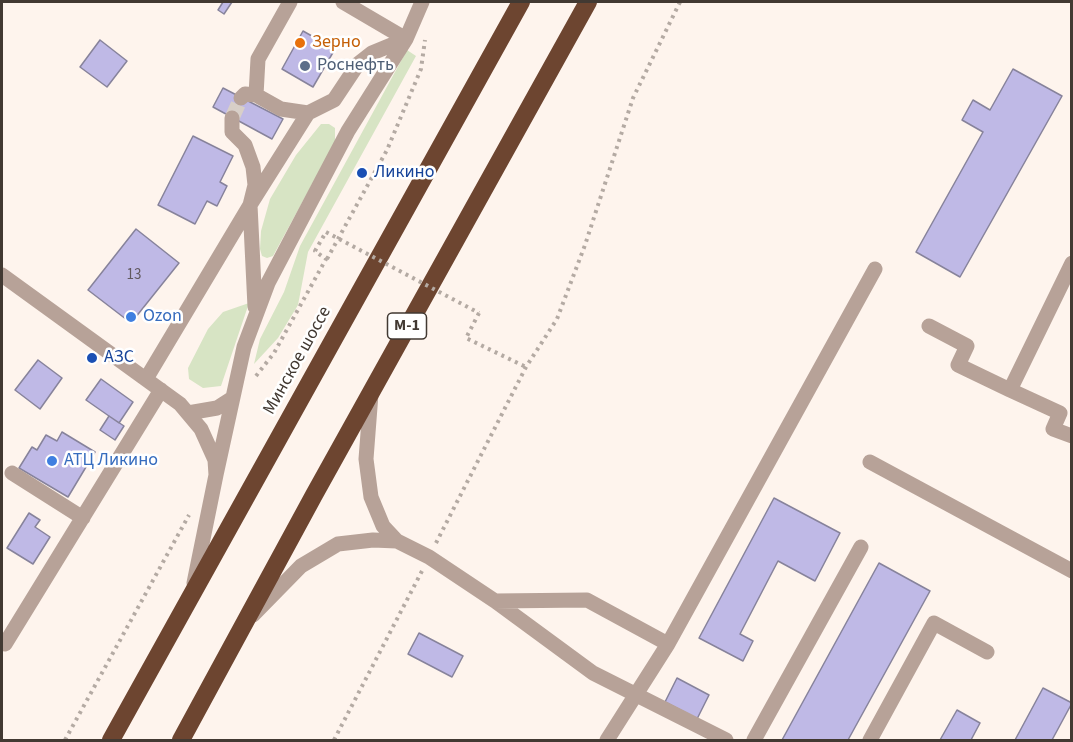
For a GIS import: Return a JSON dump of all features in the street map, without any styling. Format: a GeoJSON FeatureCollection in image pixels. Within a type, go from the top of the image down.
{"type":"FeatureCollection","features":[{"type":"Feature","properties":{"kind":"highway","name":"Минское шоссе"},"geometry":{"type":"LineString","coordinates":[[111,741],[521,2]]}},
{"type":"Feature","properties":{"kind":"highway","name":"М-1"},"geometry":{"type":"LineString","coordinates":[[181,741],[371,391],[588,2]]}},
{"type":"Feature","properties":{"kind":"street"},"geometry":{"type":"LineString","coordinates":[[290,2],[258,58],[248,96],[281,109],[308,113]]}},
{"type":"Feature","properties":{"kind":"street"},"geometry":{"type":"LineString","coordinates":[[343,2],[406,39]]}},
{"type":"Feature","properties":{"kind":"street"},"geometry":{"type":"LineString","coordinates":[[192,592],[231,399],[256,313],[284,250],[348,131],[406,39],[422,2]]}},
{"type":"Feature","properties":{"kind":"street"},"geometry":{"type":"LineString","coordinates":[[146,379],[308,113],[334,100],[358,64],[372,53],[406,39]]}},
{"type":"Feature","properties":{"kind":"street"},"geometry":{"type":"LineString","coordinates":[[232,118],[232,132],[244,145],[254,167],[255,185],[250,205],[256,313]]}},
{"type":"Feature","properties":{"kind":"street"},"geometry":{"type":"LineString","coordinates":[[1010,390],[1071,263]]}},
{"type":"Feature","properties":{"kind":"street"},"geometry":{"type":"LineString","coordinates":[[607,741],[668,644],[875,268]]}},
{"type":"Feature","properties":{"kind":"street"},"geometry":{"type":"LineString","coordinates":[[2,275],[188,412],[209,443],[216,475]]}},
{"type":"Feature","properties":{"kind":"street"},"geometry":{"type":"LineString","coordinates":[[929,326],[967,346],[958,365],[1060,414],[1053,429],[1071,436]]}},
{"type":"Feature","properties":{"kind":"street"},"geometry":{"type":"LineString","coordinates":[[5,644],[161,390]]}},
{"type":"Feature","properties":{"kind":"street"},"geometry":{"type":"LineString","coordinates":[[371,391],[366,459],[372,497],[383,526],[397,541],[429,557],[495,601],[593,673],[726,741]]}},
{"type":"Feature","properties":{"kind":"street"},"geometry":{"type":"LineString","coordinates":[[188,412],[202,412],[217,408],[231,399]]}},
{"type":"Feature","properties":{"kind":"street"},"geometry":{"type":"LineString","coordinates":[[870,462],[1071,571]]}},
{"type":"Feature","properties":{"kind":"street"},"geometry":{"type":"LineString","coordinates":[[12,472],[83,518]]}},
{"type":"Feature","properties":{"kind":"street"},"geometry":{"type":"LineString","coordinates":[[243,625],[301,566],[338,544],[373,540],[397,541]]}},
{"type":"Feature","properties":{"kind":"street"},"geometry":{"type":"LineString","coordinates":[[754,741],[861,547]]}},
{"type":"Feature","properties":{"kind":"street"},"geometry":{"type":"LineString","coordinates":[[495,601],[587,600],[668,644]]}},
{"type":"Feature","properties":{"kind":"street"},"geometry":{"type":"LineString","coordinates":[[870,741],[934,623],[987,652]]}},
{"type":"Feature","properties":{"kind":"path"},"geometry":{"type":"LineString","coordinates":[[334,741],[526,367],[557,319],[585,245],[633,98],[680,2]]}},
{"type":"Feature","properties":{"kind":"path"},"geometry":{"type":"LineString","coordinates":[[327,259],[387,150],[421,69],[426,33]]}},
{"type":"Feature","properties":{"kind":"path"},"geometry":{"type":"LineString","coordinates":[[315,251],[326,232],[479,312],[466,338],[526,367]]}},
{"type":"Feature","properties":{"kind":"path"},"geometry":{"type":"LineString","coordinates":[[65,741],[195,505]]}},
{"type":"Feature","properties":{"kind":"green space"},"geometry":{"type":"Polygon","coordinates":[[[407,50],[416,56],[308,252],[298,305],[278,338],[254,364],[260,339],[284,292],[300,246],[407,50]]]}},
{"type":"Feature","properties":{"kind":"green space"},"geometry":{"type":"Polygon","coordinates":[[[321,124],[329,124],[335,128],[335,142],[273,256],[267,258],[262,256],[261,231],[270,199],[296,155],[321,124]]]}},
{"type":"Feature","properties":{"kind":"green space"},"geometry":{"type":"Polygon","coordinates":[[[249,303],[221,386],[203,388],[189,379],[188,368],[208,329],[223,312],[249,303]]]}},
{"type":"Feature","properties":{"kind":"building"},"geometry":{"type":"Polygon","coordinates":[[[223,2],[232,2],[224,14],[218,10],[223,2]]]}},
{"type":"Feature","properties":{"kind":"building"},"geometry":{"type":"Polygon","coordinates":[[[303,31],[335,49],[313,87],[282,69],[303,31]]]}},
{"type":"Feature","properties":{"kind":"building"},"geometry":{"type":"Polygon","coordinates":[[[100,40],[127,61],[107,87],[80,67],[100,40]]]}},
{"type":"Feature","properties":{"kind":"building"},"geometry":{"type":"Polygon","coordinates":[[[1013,69],[1062,96],[960,277],[916,252],[983,132],[962,120],[973,100],[990,110],[1013,69]]]}},
{"type":"Feature","properties":{"kind":"building"},"geometry":{"type":"Polygon","coordinates":[[[223,88],[283,119],[272,139],[213,107],[223,88]]]}},
{"type":"Feature","properties":{"kind":"building"},"geometry":{"type":"Polygon","coordinates":[[[193,136],[233,156],[220,182],[227,186],[217,206],[207,201],[195,224],[158,205],[193,136]]]}},
{"type":"Feature","properties":{"kind":"building"},"geometry":{"type":"Polygon","coordinates":[[[136,229],[179,263],[131,323],[88,290],[136,229]]]}},
{"type":"Feature","properties":{"kind":"building"},"geometry":{"type":"Polygon","coordinates":[[[38,360],[62,378],[40,409],[15,390],[38,360]]]}},
{"type":"Feature","properties":{"kind":"building"},"geometry":{"type":"Polygon","coordinates":[[[101,379],[133,402],[119,423],[86,400],[101,379]]]}},
{"type":"Feature","properties":{"kind":"building"},"geometry":{"type":"Polygon","coordinates":[[[109,416],[124,426],[115,440],[100,430],[109,416]]]}},
{"type":"Feature","properties":{"kind":"building"},"geometry":{"type":"Polygon","coordinates":[[[62,432],[95,452],[68,497],[19,468],[32,447],[37,450],[46,435],[57,441],[62,432]]]}},
{"type":"Feature","properties":{"kind":"building"},"geometry":{"type":"Polygon","coordinates":[[[774,498],[840,533],[815,581],[778,561],[740,634],[753,641],[743,661],[699,638],[774,498]]]}},
{"type":"Feature","properties":{"kind":"building"},"geometry":{"type":"Polygon","coordinates":[[[29,513],[40,520],[35,527],[50,537],[33,564],[7,548],[29,513]]]}},
{"type":"Feature","properties":{"kind":"building"},"geometry":{"type":"Polygon","coordinates":[[[879,563],[930,591],[848,740],[782,740],[879,563]]]}},
{"type":"Feature","properties":{"kind":"building"},"geometry":{"type":"Polygon","coordinates":[[[419,633],[463,656],[452,677],[408,654],[419,633]]]}},
{"type":"Feature","properties":{"kind":"building"},"geometry":{"type":"Polygon","coordinates":[[[677,678],[709,695],[697,719],[665,702],[677,678]]]}},
{"type":"Feature","properties":{"kind":"building"},"geometry":{"type":"Polygon","coordinates":[[[1043,688],[1072,703],[1052,740],[1015,740],[1043,688]]]}},
{"type":"Feature","properties":{"kind":"building"},"geometry":{"type":"Polygon","coordinates":[[[957,710],[980,723],[971,740],[940,740],[957,710]]]}},
{"type":"Feature","properties":{"kind":"tunnel"},"geometry":{"type":"LineString","coordinates":[[232,118],[241,98]]}},
{"type":"Feature","properties":{"kind":"place","name":"Зерно"},"geometry":{"type":"Point","coordinates":[300,43]}},
{"type":"Feature","properties":{"kind":"place","name":"Роснефть"},"geometry":{"type":"Point","coordinates":[305,66]}},
{"type":"Feature","properties":{"kind":"place","name":"Ликино"},"geometry":{"type":"Point","coordinates":[362,173]}},
{"type":"Feature","properties":{"kind":"place","name":"Ozon"},"geometry":{"type":"Point","coordinates":[131,317]}},
{"type":"Feature","properties":{"kind":"place","name":"АЗС"},"geometry":{"type":"Point","coordinates":[92,358]}},
{"type":"Feature","properties":{"kind":"place","name":"АТЦ Ликино"},"geometry":{"type":"Point","coordinates":[52,461]}}]}
